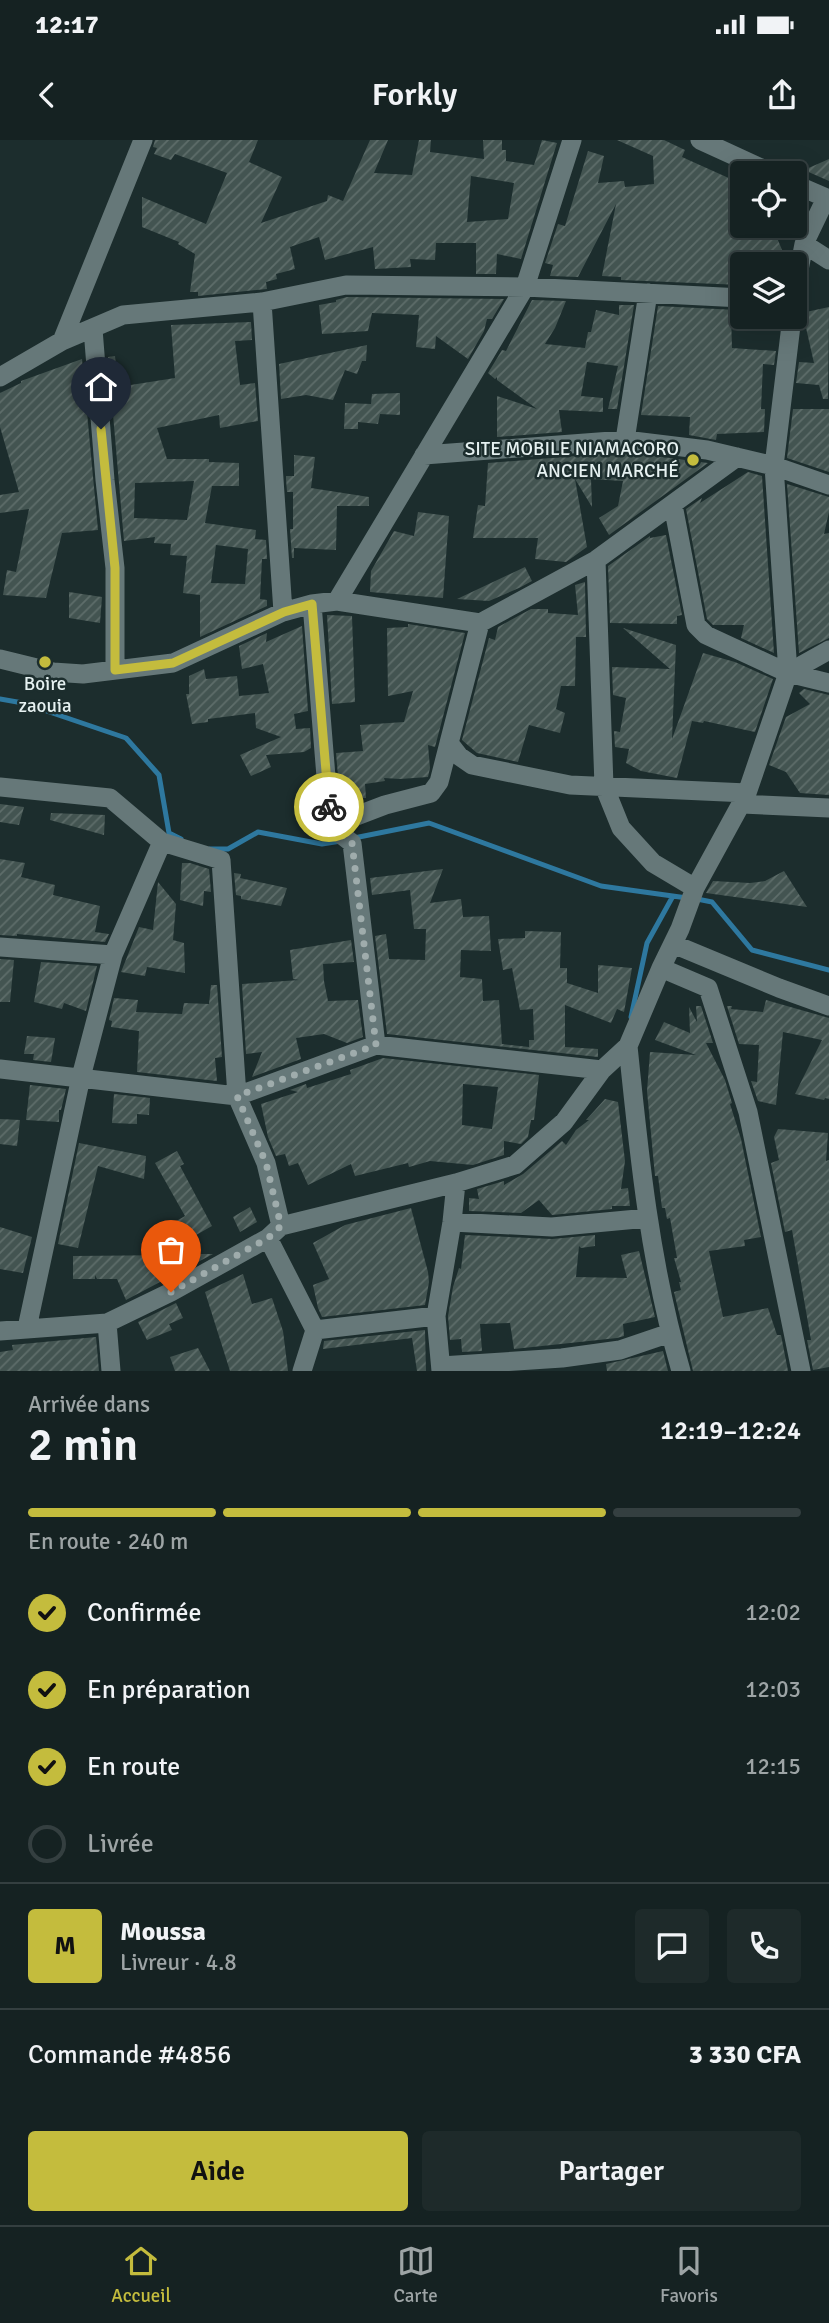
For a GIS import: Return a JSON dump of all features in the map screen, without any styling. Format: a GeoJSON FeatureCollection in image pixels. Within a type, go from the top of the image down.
{"type":"FeatureCollection","features":[{"type":"Feature","properties":{"kind":"street"},"geometry":{"type":"LineString","coordinates":[[62,341],[143,140]]}},
{"type":"Feature","properties":{"kind":"street"},"geometry":{"type":"LineString","coordinates":[[337,601],[525,287],[572,140]]}},
{"type":"Feature","properties":{"kind":"street"},"geometry":{"type":"LineString","coordinates":[[700,140],[746,161]]}},
{"type":"Feature","properties":{"kind":"street"},"geometry":{"type":"LineString","coordinates":[[802,252],[827,199],[807,190]]}},
{"type":"Feature","properties":{"kind":"street"},"geometry":{"type":"LineString","coordinates":[[804,244],[829,260]]}},
{"type":"Feature","properties":{"kind":"street"},"geometry":{"type":"LineString","coordinates":[[0,377],[62,341],[123,315],[262,302],[346,285],[525,287],[730,297]]}},
{"type":"Feature","properties":{"kind":"street"},"geometry":{"type":"LineString","coordinates":[[625,440],[648,293]]}},
{"type":"Feature","properties":{"kind":"street"},"geometry":{"type":"LineString","coordinates":[[262,302],[284,612]]}},
{"type":"Feature","properties":{"kind":"street"},"geometry":{"type":"LineString","coordinates":[[93,329],[115,568],[115,670]]}},
{"type":"Feature","properties":{"kind":"street"},"geometry":{"type":"LineString","coordinates":[[0,1331],[107,1323],[171,1292],[274,1232],[515,1165],[564,1122],[602,1070],[628,1046],[677,936],[695,888],[745,798],[788,673],[774,466],[791,329]]}},
{"type":"Feature","properties":{"kind":"street"},"geometry":{"type":"LineString","coordinates":[[424,455],[625,440],[707,450],[774,466],[829,485]]}},
{"type":"Feature","properties":{"kind":"street"},"geometry":{"type":"LineString","coordinates":[[0,659],[53,672],[83,674],[173,663],[284,612],[312,604],[337,601],[480,623],[596,560],[737,457]]}},
{"type":"Feature","properties":{"kind":"street"},"geometry":{"type":"LineString","coordinates":[[673,505],[696,625],[706,635],[788,673],[829,684]]}},
{"type":"Feature","properties":{"kind":"street"},"geometry":{"type":"LineString","coordinates":[[596,560],[604,786],[621,828],[653,863],[695,888]]}},
{"type":"Feature","properties":{"kind":"street"},"geometry":{"type":"LineString","coordinates":[[312,604],[330,826],[352,843],[376,1045]]}},
{"type":"Feature","properties":{"kind":"street"},"geometry":{"type":"LineString","coordinates":[[330,826],[385,805],[431,793],[439,782],[480,623]]}},
{"type":"Feature","properties":{"kind":"street"},"geometry":{"type":"LineString","coordinates":[[788,673],[829,650]]}},
{"type":"Feature","properties":{"kind":"street"},"geometry":{"type":"LineString","coordinates":[[449,743],[459,757],[472,765],[570,785],[745,798],[829,808]]}},
{"type":"Feature","properties":{"kind":"street"},"geometry":{"type":"LineString","coordinates":[[0,787],[110,798],[162,842],[221,860],[237,1096],[266,1163],[274,1232],[315,1329],[302,1371]]}},
{"type":"Feature","properties":{"kind":"street"},"geometry":{"type":"LineString","coordinates":[[27,1328],[81,1077],[113,955],[162,842]]}},
{"type":"Feature","properties":{"kind":"street"},"geometry":{"type":"LineString","coordinates":[[677,936],[779,988],[829,1006]]}},
{"type":"Feature","properties":{"kind":"street"},"geometry":{"type":"LineString","coordinates":[[0,947],[113,955]]}},
{"type":"Feature","properties":{"kind":"street"},"geometry":{"type":"LineString","coordinates":[[661,968],[708,988],[748,1112],[801,1371]]}},
{"type":"Feature","properties":{"kind":"street"},"geometry":{"type":"LineString","coordinates":[[0,1069],[237,1096],[376,1045],[602,1070]]}},
{"type":"Feature","properties":{"kind":"street"},"geometry":{"type":"LineString","coordinates":[[628,1046],[642,1188],[670,1333],[681,1371]]}},
{"type":"Feature","properties":{"kind":"street"},"geometry":{"type":"LineString","coordinates":[[456,1183],[436,1316],[441,1368],[562,1358],[620,1350],[670,1333]]}},
{"type":"Feature","properties":{"kind":"street"},"geometry":{"type":"LineString","coordinates":[[452,1222],[552,1227],[648,1218]]}},
{"type":"Feature","properties":{"kind":"street"},"geometry":{"type":"LineString","coordinates":[[315,1329],[436,1316]]}},
{"type":"Feature","properties":{"kind":"street"},"geometry":{"type":"LineString","coordinates":[[107,1323],[111,1371]]}},
{"type":"Feature","properties":{"kind":"building"},"geometry":{"type":"Polygon","coordinates":[[[155,140],[258,140],[249,162],[282,177],[261,223],[327,201],[328,195],[343,201],[370,140],[388,140],[374,173],[412,175],[419,140],[431,140],[430,152],[484,159],[483,140],[502,140],[506,161],[534,165],[542,140],[557,143],[521,259],[497,254],[496,274],[476,274],[476,243],[436,243],[435,260],[410,259],[411,267],[375,269],[373,247],[325,260],[319,237],[290,247],[295,269],[276,274],[277,279],[266,282],[267,289],[198,296],[198,292],[190,292],[195,254],[178,244],[179,242],[142,227],[142,197],[206,224],[227,173],[175,154],[171,160],[154,154],[157,148],[153,147],[155,140]],[[471,176],[467,222],[508,219],[514,183],[471,176]]]}},
{"type":"Feature","properties":{"kind":"building"},"geometry":{"type":"Polygon","coordinates":[[[617,140],[664,140],[685,150],[682,157],[730,179],[730,238],[777,238],[783,252],[730,252],[730,285],[621,280],[621,277],[602,276],[616,204],[578,277],[550,276],[553,265],[545,263],[558,224],[565,226],[588,151],[604,156],[598,183],[624,181],[625,187],[654,184],[653,156],[617,140]]]}},
{"type":"Feature","properties":{"kind":"building"},"geometry":{"type":"Polygon","coordinates":[[[829,159],[829,181],[807,171],[807,169],[829,159]]]}},
{"type":"Feature","properties":{"kind":"building"},"geometry":{"type":"Polygon","coordinates":[[[347,297],[504,299],[492,319],[487,319],[484,331],[468,359],[436,336],[435,349],[416,347],[419,315],[372,313],[368,331],[322,334],[319,305],[347,297]]]}},
{"type":"Feature","properties":{"kind":"building"},"geometry":{"type":"Polygon","coordinates":[[[532,300],[566,301],[545,344],[585,348],[596,310],[619,315],[619,305],[634,305],[617,409],[608,409],[618,366],[587,362],[581,396],[603,398],[603,412],[559,410],[562,432],[497,437],[497,396],[537,409],[497,380],[497,377],[495,379],[488,373],[502,350],[506,351],[532,300]]]}},
{"type":"Feature","properties":{"kind":"building"},"geometry":{"type":"Polygon","coordinates":[[[658,306],[730,310],[732,348],[776,351],[774,365],[763,364],[761,409],[765,409],[764,432],[717,434],[716,440],[689,435],[690,417],[641,415],[658,306]]]}},
{"type":"Feature","properties":{"kind":"building"},"geometry":{"type":"Polygon","coordinates":[[[829,307],[828,399],[823,399],[819,385],[796,383],[799,362],[814,363],[806,329],[807,312],[829,307]]]}},
{"type":"Feature","properties":{"kind":"building"},"geometry":{"type":"Polygon","coordinates":[[[251,322],[252,340],[235,341],[240,385],[255,383],[258,421],[220,428],[219,415],[157,428],[167,459],[209,459],[209,462],[239,463],[239,486],[212,486],[205,523],[256,530],[255,539],[266,540],[267,559],[262,559],[260,599],[267,600],[267,606],[200,637],[200,595],[183,593],[187,556],[170,555],[171,544],[154,543],[155,537],[124,541],[108,357],[115,356],[118,387],[175,378],[171,325],[251,322]],[[194,481],[135,483],[134,518],[187,520],[194,481]],[[216,545],[211,583],[245,584],[248,549],[216,545]]]}},
{"type":"Feature","properties":{"kind":"building"},"geometry":{"type":"Polygon","coordinates":[[[367,345],[366,361],[362,361],[357,374],[345,370],[333,400],[306,395],[281,399],[279,364],[367,345]]]}},
{"type":"Feature","properties":{"kind":"building"},"geometry":{"type":"Polygon","coordinates":[[[82,359],[98,530],[62,533],[46,598],[3,595],[7,570],[16,572],[29,509],[0,513],[0,495],[19,492],[0,427],[0,393],[21,381],[82,359]]]}},
{"type":"Feature","properties":{"kind":"building"},"geometry":{"type":"Polygon","coordinates":[[[400,393],[400,415],[380,414],[378,424],[358,422],[358,429],[344,429],[345,403],[371,404],[372,394],[400,393]]]}},
{"type":"Feature","properties":{"kind":"building"},"geometry":{"type":"Polygon","coordinates":[[[793,409],[829,409],[829,472],[787,458],[793,409]]]}},
{"type":"Feature","properties":{"kind":"building"},"geometry":{"type":"Polygon","coordinates":[[[625,452],[708,463],[609,535],[599,518],[618,506],[623,481],[591,479],[592,507],[575,479],[587,547],[566,562],[535,559],[538,538],[473,538],[478,505],[485,506],[488,463],[625,452]]]}},
{"type":"Feature","properties":{"kind":"building"},"geometry":{"type":"Polygon","coordinates":[[[294,455],[315,457],[311,488],[369,497],[369,506],[337,506],[336,550],[294,548],[292,558],[290,529],[293,529],[293,492],[287,492],[286,476],[294,476],[294,455]]]}},
{"type":"Feature","properties":{"kind":"building"},"geometry":{"type":"Polygon","coordinates":[[[748,472],[762,476],[774,653],[741,638],[744,625],[713,625],[707,619],[686,509],[748,472]]]}},
{"type":"Feature","properties":{"kind":"building"},"geometry":{"type":"Polygon","coordinates":[[[787,484],[829,497],[824,534],[829,533],[829,638],[799,653],[787,484]]]}},
{"type":"Feature","properties":{"kind":"building"},"geometry":{"type":"Polygon","coordinates":[[[418,512],[449,516],[443,598],[370,592],[371,571],[394,531],[414,536],[418,512]]]}},
{"type":"Feature","properties":{"kind":"building"},"geometry":{"type":"Polygon","coordinates":[[[666,535],[682,615],[677,616],[677,624],[610,623],[608,566],[650,536],[666,535]]]}},
{"type":"Feature","properties":{"kind":"building"},"geometry":{"type":"Polygon","coordinates":[[[525,567],[532,581],[519,588],[489,601],[457,599],[525,567]]]}},
{"type":"Feature","properties":{"kind":"building"},"geometry":{"type":"Polygon","coordinates":[[[585,582],[586,637],[576,637],[575,686],[561,686],[556,709],[565,713],[560,733],[529,725],[518,762],[477,753],[462,740],[489,638],[495,640],[498,627],[531,609],[548,609],[548,613],[578,615],[575,585],[585,582]]]}},
{"type":"Feature","properties":{"kind":"building"},"geometry":{"type":"Polygon","coordinates":[[[69,592],[102,597],[100,623],[69,618],[69,592]]]}},
{"type":"Feature","properties":{"kind":"building"},"geometry":{"type":"Polygon","coordinates":[[[327,615],[352,616],[355,702],[332,704],[327,615]]]}},
{"type":"Feature","properties":{"kind":"building"},"geometry":{"type":"Polygon","coordinates":[[[408,624],[465,633],[435,747],[428,745],[428,777],[384,778],[385,781],[365,784],[366,798],[340,799],[336,753],[363,751],[360,725],[404,722],[413,691],[388,696],[387,628],[408,627],[408,624]]]}},
{"type":"Feature","properties":{"kind":"building"},"geometry":{"type":"Polygon","coordinates":[[[302,626],[308,711],[294,714],[296,729],[310,728],[311,748],[304,752],[266,755],[271,767],[251,776],[240,755],[281,737],[256,728],[255,713],[208,719],[208,722],[192,724],[186,694],[189,694],[189,676],[204,669],[206,679],[237,676],[239,696],[269,693],[263,664],[242,669],[239,646],[267,633],[266,642],[302,626]]]}},
{"type":"Feature","properties":{"kind":"building"},"geometry":{"type":"Polygon","coordinates":[[[623,628],[676,645],[672,739],[703,653],[735,662],[773,679],[755,732],[692,721],[677,778],[641,771],[626,763],[629,749],[615,747],[614,731],[620,732],[626,698],[613,695],[612,667],[670,669],[623,628]]]}},
{"type":"Feature","properties":{"kind":"building"},"geometry":{"type":"Polygon","coordinates":[[[804,689],[829,695],[829,795],[800,793],[786,772],[769,765],[786,717],[810,704],[799,693],[804,689]]]}},
{"type":"Feature","properties":{"kind":"building"},"geometry":{"type":"Polygon","coordinates":[[[0,804],[24,807],[19,825],[0,822],[0,804]]]}},
{"type":"Feature","properties":{"kind":"building"},"geometry":{"type":"Polygon","coordinates":[[[51,813],[105,815],[104,835],[50,820],[51,813]]]}},
{"type":"Feature","properties":{"kind":"building"},"geometry":{"type":"Polygon","coordinates":[[[0,859],[25,863],[21,877],[55,885],[53,895],[100,906],[95,932],[109,934],[105,942],[17,934],[0,935],[0,859]]]}},
{"type":"Feature","properties":{"kind":"building"},"geometry":{"type":"Polygon","coordinates":[[[182,863],[209,869],[211,892],[204,891],[203,906],[180,900],[182,863]]]}},
{"type":"Feature","properties":{"kind":"building"},"geometry":{"type":"Polygon","coordinates":[[[443,869],[430,903],[461,899],[463,917],[489,916],[491,951],[461,950],[460,977],[482,979],[483,1001],[499,1000],[502,1044],[529,1047],[529,1040],[534,1040],[533,1009],[520,1010],[512,968],[503,970],[498,939],[525,938],[525,931],[561,932],[560,968],[567,968],[567,983],[598,993],[598,965],[632,968],[624,1012],[617,1009],[611,1023],[565,1005],[565,1047],[598,1049],[598,1057],[387,1034],[375,936],[386,934],[389,959],[425,960],[426,929],[414,929],[410,890],[372,895],[370,878],[443,869]]]}},
{"type":"Feature","properties":{"kind":"building"},"geometry":{"type":"Polygon","coordinates":[[[784,871],[807,907],[706,893],[713,881],[765,881],[784,871]]]}},
{"type":"Feature","properties":{"kind":"building"},"geometry":{"type":"Polygon","coordinates":[[[234,873],[241,874],[240,878],[287,888],[281,906],[241,899],[241,896],[236,895],[234,873]]]}},
{"type":"Feature","properties":{"kind":"building"},"geometry":{"type":"Polygon","coordinates":[[[158,882],[176,904],[173,940],[184,943],[185,973],[147,967],[145,976],[121,972],[139,927],[153,930],[158,882]]]}},
{"type":"Feature","properties":{"kind":"building"},"geometry":{"type":"Polygon","coordinates":[[[351,940],[354,962],[323,964],[324,981],[328,1001],[358,1000],[363,1037],[347,1043],[324,1034],[296,1038],[301,1059],[252,1077],[262,1052],[246,1054],[242,984],[299,980],[293,979],[290,950],[351,940]]]}},
{"type":"Feature","properties":{"kind":"building"},"geometry":{"type":"Polygon","coordinates":[[[0,959],[14,960],[10,1002],[0,1002],[0,959]]]}},
{"type":"Feature","properties":{"kind":"building"},"geometry":{"type":"Polygon","coordinates":[[[41,962],[97,966],[86,1011],[64,1003],[62,1009],[34,1002],[41,962]]]}},
{"type":"Feature","properties":{"kind":"building"},"geometry":{"type":"Polygon","coordinates":[[[211,985],[217,985],[222,1057],[215,1058],[217,1081],[137,1072],[139,1031],[111,1027],[112,1021],[109,1020],[114,998],[138,1000],[136,1012],[182,1014],[184,1003],[209,1004],[211,985]]]}},
{"type":"Feature","properties":{"kind":"building"},"geometry":{"type":"Polygon","coordinates":[[[766,1000],[829,1018],[829,1099],[795,1094],[822,1040],[783,1032],[776,1105],[758,1101],[751,1081],[757,1082],[759,1045],[739,1044],[727,1006],[732,1006],[731,1009],[763,1012],[766,1000]]]}},
{"type":"Feature","properties":{"kind":"building"},"geometry":{"type":"Polygon","coordinates":[[[696,1006],[701,1006],[713,1043],[706,1043],[725,1080],[732,1103],[730,1104],[741,1139],[761,1237],[744,1240],[745,1246],[709,1251],[723,1317],[768,1308],[777,1335],[781,1335],[788,1371],[693,1371],[674,1292],[681,1290],[681,1282],[674,1258],[677,1258],[670,1218],[667,1219],[665,1208],[662,1208],[658,1176],[655,1176],[647,1091],[650,1052],[696,1055],[655,1040],[664,1022],[690,1033],[689,1007],[697,1022],[696,1006]]]}},
{"type":"Feature","properties":{"kind":"building"},"geometry":{"type":"Polygon","coordinates":[[[27,1036],[55,1038],[51,1062],[33,1060],[34,1054],[24,1054],[27,1036]]]}},
{"type":"Feature","properties":{"kind":"building"},"geometry":{"type":"Polygon","coordinates":[[[383,1058],[539,1075],[534,1120],[531,1120],[528,1137],[521,1144],[504,1141],[504,1155],[473,1165],[430,1161],[409,1167],[408,1163],[355,1176],[351,1164],[308,1185],[298,1163],[289,1166],[285,1154],[276,1156],[268,1137],[261,1104],[298,1092],[290,1090],[306,1084],[307,1088],[351,1074],[350,1070],[383,1058]],[[463,1084],[462,1125],[492,1129],[498,1087],[463,1084]]]}},
{"type":"Feature","properties":{"kind":"building"},"geometry":{"type":"Polygon","coordinates":[[[30,1085],[66,1089],[59,1110],[59,1122],[26,1120],[30,1085]]]}},
{"type":"Feature","properties":{"kind":"building"},"geometry":{"type":"Polygon","coordinates":[[[114,1094],[150,1098],[149,1115],[137,1114],[137,1124],[112,1123],[114,1094]]]}},
{"type":"Feature","properties":{"kind":"building"},"geometry":{"type":"Polygon","coordinates":[[[605,1099],[618,1102],[625,1161],[621,1189],[628,1188],[630,1206],[552,1215],[539,1200],[521,1213],[469,1211],[469,1198],[479,1199],[477,1189],[504,1181],[504,1185],[523,1174],[562,1141],[566,1145],[605,1099]]]}},
{"type":"Feature","properties":{"kind":"building"},"geometry":{"type":"Polygon","coordinates":[[[0,1119],[20,1120],[17,1146],[0,1144],[0,1119]]]}},
{"type":"Feature","properties":{"kind":"building"},"geometry":{"type":"Polygon","coordinates":[[[778,1129],[828,1133],[826,1161],[829,1160],[829,1367],[813,1370],[807,1340],[811,1340],[792,1230],[785,1232],[771,1163],[779,1160],[774,1137],[778,1129]]]}},
{"type":"Feature","properties":{"kind":"building"},"geometry":{"type":"Polygon","coordinates":[[[79,1143],[146,1156],[144,1179],[98,1166],[78,1248],[58,1244],[79,1143]]]}},
{"type":"Feature","properties":{"kind":"building"},"geometry":{"type":"Polygon","coordinates":[[[177,1151],[184,1164],[180,1166],[212,1226],[189,1239],[198,1254],[213,1254],[126,1300],[117,1279],[97,1279],[95,1275],[95,1279],[73,1279],[73,1256],[179,1255],[164,1228],[185,1216],[155,1163],[177,1151]]]}},
{"type":"Feature","properties":{"kind":"building"},"geometry":{"type":"Polygon","coordinates":[[[250,1207],[257,1222],[240,1232],[233,1217],[250,1207]]]}},
{"type":"Feature","properties":{"kind":"building"},"geometry":{"type":"Polygon","coordinates":[[[411,1208],[428,1272],[425,1305],[322,1317],[313,1285],[329,1279],[313,1243],[345,1225],[411,1208]]]}},
{"type":"Feature","properties":{"kind":"building"},"geometry":{"type":"Polygon","coordinates":[[[0,1227],[32,1237],[23,1273],[0,1269],[0,1227]]]}},
{"type":"Feature","properties":{"kind":"building"},"geometry":{"type":"Polygon","coordinates":[[[465,1235],[552,1239],[595,1235],[595,1246],[579,1246],[576,1277],[627,1278],[621,1255],[639,1251],[655,1317],[623,1324],[624,1336],[617,1338],[514,1349],[510,1323],[480,1324],[482,1351],[462,1352],[461,1339],[450,1340],[448,1316],[453,1287],[459,1268],[461,1269],[465,1235]]]}},
{"type":"Feature","properties":{"kind":"building"},"geometry":{"type":"Polygon","coordinates":[[[243,1274],[252,1304],[272,1298],[283,1331],[288,1371],[230,1371],[205,1292],[243,1274]]]}},
{"type":"Feature","properties":{"kind":"building"},"geometry":{"type":"Polygon","coordinates":[[[176,1303],[183,1318],[169,1324],[172,1330],[147,1340],[138,1322],[176,1303]]]}},
{"type":"Feature","properties":{"kind":"building"},"geometry":{"type":"Polygon","coordinates":[[[425,1330],[426,1371],[417,1371],[412,1338],[323,1349],[324,1341],[425,1330]]]}},
{"type":"Feature","properties":{"kind":"building"},"geometry":{"type":"Polygon","coordinates":[[[96,1337],[99,1371],[0,1371],[0,1352],[13,1350],[12,1345],[96,1337]]]}},
{"type":"Feature","properties":{"kind":"building"},"geometry":{"type":"Polygon","coordinates":[[[198,1348],[210,1371],[175,1371],[170,1357],[198,1348]]]}},
{"type":"Feature","properties":{"kind":"building"},"geometry":{"type":"Polygon","coordinates":[[[663,1351],[668,1371],[607,1371],[606,1364],[663,1351]]]}},
{"type":"Feature","properties":{"kind":"waterway"},"geometry":{"type":"LineString","coordinates":[[0,699],[23,703],[126,738],[159,775],[169,833],[181,839]]}},
{"type":"Feature","properties":{"kind":"waterway"},"geometry":{"type":"LineString","coordinates":[[354,838],[429,823],[601,886],[687,898]]}},
{"type":"Feature","properties":{"kind":"waterway"},"geometry":{"type":"LineString","coordinates":[[210,849],[228,849],[258,832],[322,844],[341,841]]}},
{"type":"Feature","properties":{"kind":"waterway"},"geometry":{"type":"LineString","coordinates":[[631,1017],[647,943],[673,896]]}},
{"type":"Feature","properties":{"kind":"waterway"},"geometry":{"type":"LineString","coordinates":[[697,899],[712,902],[752,950],[829,970]]}},
{"type":"Feature","properties":{"kind":"way so far"},"geometry":{"type":"LineString","coordinates":[[171,1292],[268,1238],[281,1226],[266,1163],[237,1096],[376,1045],[352,843],[330,826],[329,807]]}},
{"type":"Feature","properties":{"kind":"place","name":"SITE MOBILE NIAMACORO ANCIEN MARCHÉ"},"geometry":{"type":"Point","coordinates":[693,460]}},
{"type":"Feature","properties":{"kind":"place","name":"Boire zaouia"},"geometry":{"type":"Point","coordinates":[45,662]}},
{"type":"Feature","properties":{"kind":"route"},"geometry":{"type":"LineString","coordinates":[[101,429],[115,568],[115,670],[173,663],[284,612],[312,604],[329,807]]}}]}
